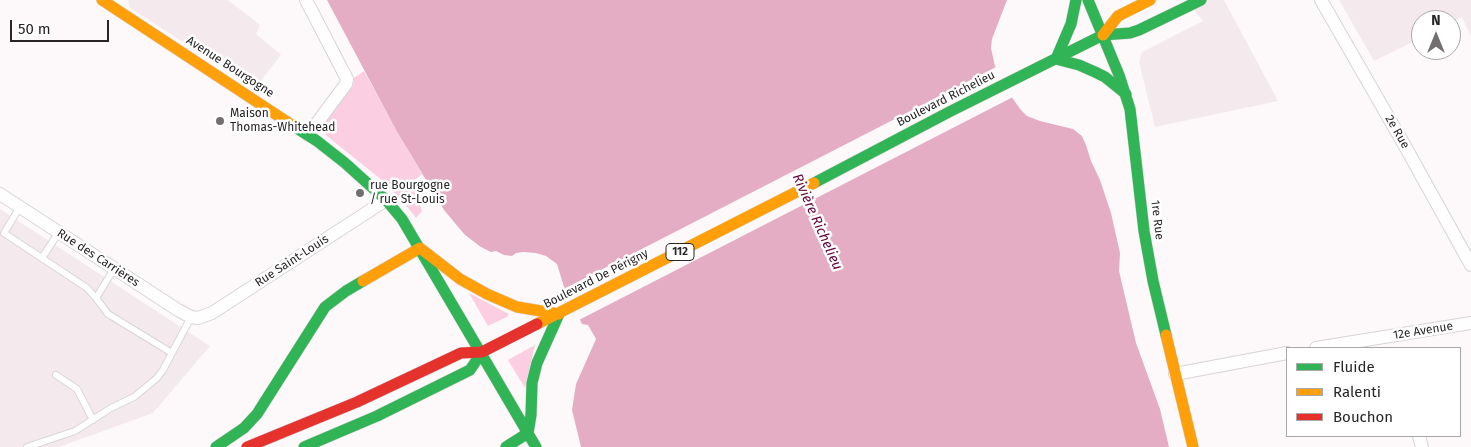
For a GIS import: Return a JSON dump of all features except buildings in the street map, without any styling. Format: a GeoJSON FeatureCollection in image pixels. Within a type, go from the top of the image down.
{"type":"FeatureCollection","features":[{"type":"Feature","properties":{"kind":"main road","name":"Avenue Bourgogne"},"geometry":{"type":"LineString","coordinates":[[102,0],[116,4],[308,135],[336,155],[386,200],[420,248],[536,447]]}},
{"type":"Feature","properties":{"kind":"main road"},"geometry":{"type":"LineString","coordinates":[[1076,0],[1071,24],[1056,59],[1079,65],[1095,72],[1105,77],[1126,94]]}},
{"type":"Feature","properties":{"kind":"main road","name":"1re Rue"},"geometry":{"type":"LineString","coordinates":[[1088,0],[1126,94],[1131,115],[1144,231],[1150,265],[1193,447]]}},
{"type":"Feature","properties":{"kind":"main road"},"geometry":{"type":"LineString","coordinates":[[1120,0],[1149,1]]}},
{"type":"Feature","properties":{"kind":"main road","name":"Boulevard Richelieu"},"geometry":{"type":"LineString","coordinates":[[802,189],[1103,35],[1130,33],[1162,20],[1201,0]]}},
{"type":"Feature","properties":{"kind":"main road","name":"Boulevard Richelieu"},"geometry":{"type":"LineString","coordinates":[[1103,35],[1118,16],[1149,1]]}},
{"type":"Feature","properties":{"kind":"main road","name":"Boulevard De Périgny"},"geometry":{"type":"LineString","coordinates":[[247,447],[357,402],[460,353],[482,352],[802,189]]}},
{"type":"Feature","properties":{"kind":"main road"},"geometry":{"type":"LineString","coordinates":[[216,447],[236,434],[257,414],[325,307],[346,291],[420,248],[460,279],[487,294],[517,306],[559,314],[537,363],[532,383],[531,415],[528,433],[506,447]]}},
{"type":"Feature","properties":{"kind":"main road","name":"Boulevard De Périgny"},"geometry":{"type":"LineString","coordinates":[[304,447],[377,416],[470,370],[482,352]]}},
{"type":"Feature","properties":{"kind":"street"},"geometry":{"type":"LineString","coordinates":[[306,0],[347,79],[346,84],[308,135]]}},
{"type":"Feature","properties":{"kind":"street","name":"2e Rue"},"geometry":{"type":"LineString","coordinates":[[1321,0],[1471,265]]}},
{"type":"Feature","properties":{"kind":"street","name":"Rue des Carrières"},"geometry":{"type":"LineString","coordinates":[[0,194],[178,310],[194,318]]}},
{"type":"Feature","properties":{"kind":"street","name":"Rue Saint-Louis"},"geometry":{"type":"LineString","coordinates":[[194,318],[202,318],[212,313],[386,200]]}},
{"type":"Feature","properties":{"kind":"street","name":"12e Avenue"},"geometry":{"type":"LineString","coordinates":[[1329,347],[1394,342],[1471,323]]}},
{"type":"Feature","properties":{"kind":"street"},"geometry":{"type":"LineString","coordinates":[[1175,374],[1286,353]]}},
{"type":"Feature","properties":{"kind":"lane"},"geometry":{"type":"LineString","coordinates":[[20,207],[2,235],[42,258],[87,288],[108,314],[172,353]]}},
{"type":"Feature","properties":{"kind":"lane"},"geometry":{"type":"LineString","coordinates":[[42,258],[58,232]]}},
{"type":"Feature","properties":{"kind":"lane"},"geometry":{"type":"LineString","coordinates":[[96,298],[114,269]]}},
{"type":"Feature","properties":{"kind":"lane"},"geometry":{"type":"LineString","coordinates":[[27,447],[75,431],[148,387],[163,370],[194,318]]}},
{"type":"Feature","properties":{"kind":"lane"},"geometry":{"type":"LineString","coordinates":[[56,375],[77,389],[93,420]]}},
{"type":"Feature","properties":{"kind":"shaded area"},"geometry":{"type":"Polygon","coordinates":[[[128,0],[228,0],[260,25],[256,34],[281,55],[255,88],[130,8],[128,0]]]}},
{"type":"Feature","properties":{"kind":"shaded area"},"geometry":{"type":"Polygon","coordinates":[[[1186,0],[1224,0],[1278,101],[1155,127],[1139,62],[1142,52],[1203,21],[1186,0]]]}},
{"type":"Feature","properties":{"kind":"shaded area"},"geometry":{"type":"Polygon","coordinates":[[[1339,0],[1471,0],[1471,37],[1461,18],[1461,10],[1411,10],[1411,43],[1374,61],[1339,0]]]}},
{"type":"Feature","properties":{"kind":"shaded area"},"geometry":{"type":"Polygon","coordinates":[[[364,71],[422,174],[412,182],[422,211],[416,218],[383,181],[324,132],[325,122],[353,86],[354,78],[364,71]]]}},
{"type":"Feature","properties":{"kind":"shaded area"},"geometry":{"type":"Polygon","coordinates":[[[0,209],[210,346],[153,413],[59,447],[0,447],[0,209]]]}},
{"type":"Feature","properties":{"kind":"shaded area"},"geometry":{"type":"Polygon","coordinates":[[[469,293],[509,314],[507,317],[488,326],[469,293]]]}},
{"type":"Feature","properties":{"kind":"shaded area"},"geometry":{"type":"Polygon","coordinates":[[[535,345],[525,388],[508,360],[535,345]]]}},
{"type":"Feature","properties":{"kind":"water","name":"Rivière Richelieu"},"geometry":{"type":"Polygon","coordinates":[[[327,0],[1007,0],[992,39],[991,48],[995,66],[1013,99],[1027,116],[1073,129],[1082,136],[1111,213],[1120,253],[1119,271],[1136,343],[1160,409],[1169,447],[581,447],[572,410],[576,384],[596,339],[588,325],[582,324],[564,287],[557,264],[546,256],[536,253],[523,252],[512,256],[496,251],[491,252],[465,235],[444,210],[396,130],[327,0]]]}},
{"type":"Feature","properties":{"kind":"pier"},"geometry":{"type":"Polygon","coordinates":[[[998,66],[1015,96],[577,321],[562,290],[998,66]]]}},
{"type":"Feature","properties":{"kind":"traffic: fast"},"geometry":{"type":"LineString","coordinates":[[1056,59],[1071,24],[1076,0]]}},
{"type":"Feature","properties":{"kind":"traffic: fast"},"geometry":{"type":"LineString","coordinates":[[1088,0],[1119,75],[1130,109],[1144,231],[1153,281],[1166,335]]}},
{"type":"Feature","properties":{"kind":"traffic: fast"},"geometry":{"type":"LineString","coordinates":[[814,183],[951,111],[1103,35],[1130,33],[1139,30],[1201,0]]}},
{"type":"Feature","properties":{"kind":"traffic: fast"},"geometry":{"type":"LineString","coordinates":[[1056,59],[1079,65],[1095,72],[1105,77],[1126,94]]}},
{"type":"Feature","properties":{"kind":"traffic: fast"},"geometry":{"type":"LineString","coordinates":[[295,127],[345,163],[386,200],[402,219],[536,447]]}},
{"type":"Feature","properties":{"kind":"traffic: fast"},"geometry":{"type":"LineString","coordinates":[[216,447],[244,428],[257,414],[325,307],[363,281]]}},
{"type":"Feature","properties":{"kind":"traffic: fast"},"geometry":{"type":"LineString","coordinates":[[506,447],[528,433],[531,415],[532,383],[537,363],[559,314]]}},
{"type":"Feature","properties":{"kind":"traffic: fast"},"geometry":{"type":"LineString","coordinates":[[304,447],[377,416],[470,370],[482,352]]}},
{"type":"Feature","properties":{"kind":"traffic: slow"},"geometry":{"type":"LineString","coordinates":[[102,0],[295,127]]}},
{"type":"Feature","properties":{"kind":"traffic: slow"},"geometry":{"type":"LineString","coordinates":[[1103,35],[1118,16],[1150,0]]}},
{"type":"Feature","properties":{"kind":"traffic: slow"},"geometry":{"type":"LineString","coordinates":[[537,324],[814,183]]}},
{"type":"Feature","properties":{"kind":"traffic: slow"},"geometry":{"type":"LineString","coordinates":[[363,281],[420,248],[460,279],[487,294],[517,307],[559,314]]}},
{"type":"Feature","properties":{"kind":"traffic: slow"},"geometry":{"type":"LineString","coordinates":[[1166,335],[1193,447]]}},
{"type":"Feature","properties":{"kind":"traffic: jam"},"geometry":{"type":"LineString","coordinates":[[247,447],[357,402],[461,353],[482,352],[537,324]]}},
{"type":"Feature","properties":{"kind":"place","name":"Maison Thomas-Whitehead"},"geometry":{"type":"Point","coordinates":[220,121]}},
{"type":"Feature","properties":{"kind":"place","name":"rue Bourgogne / rue St-Louis"},"geometry":{"type":"Point","coordinates":[360,193]}}]}
